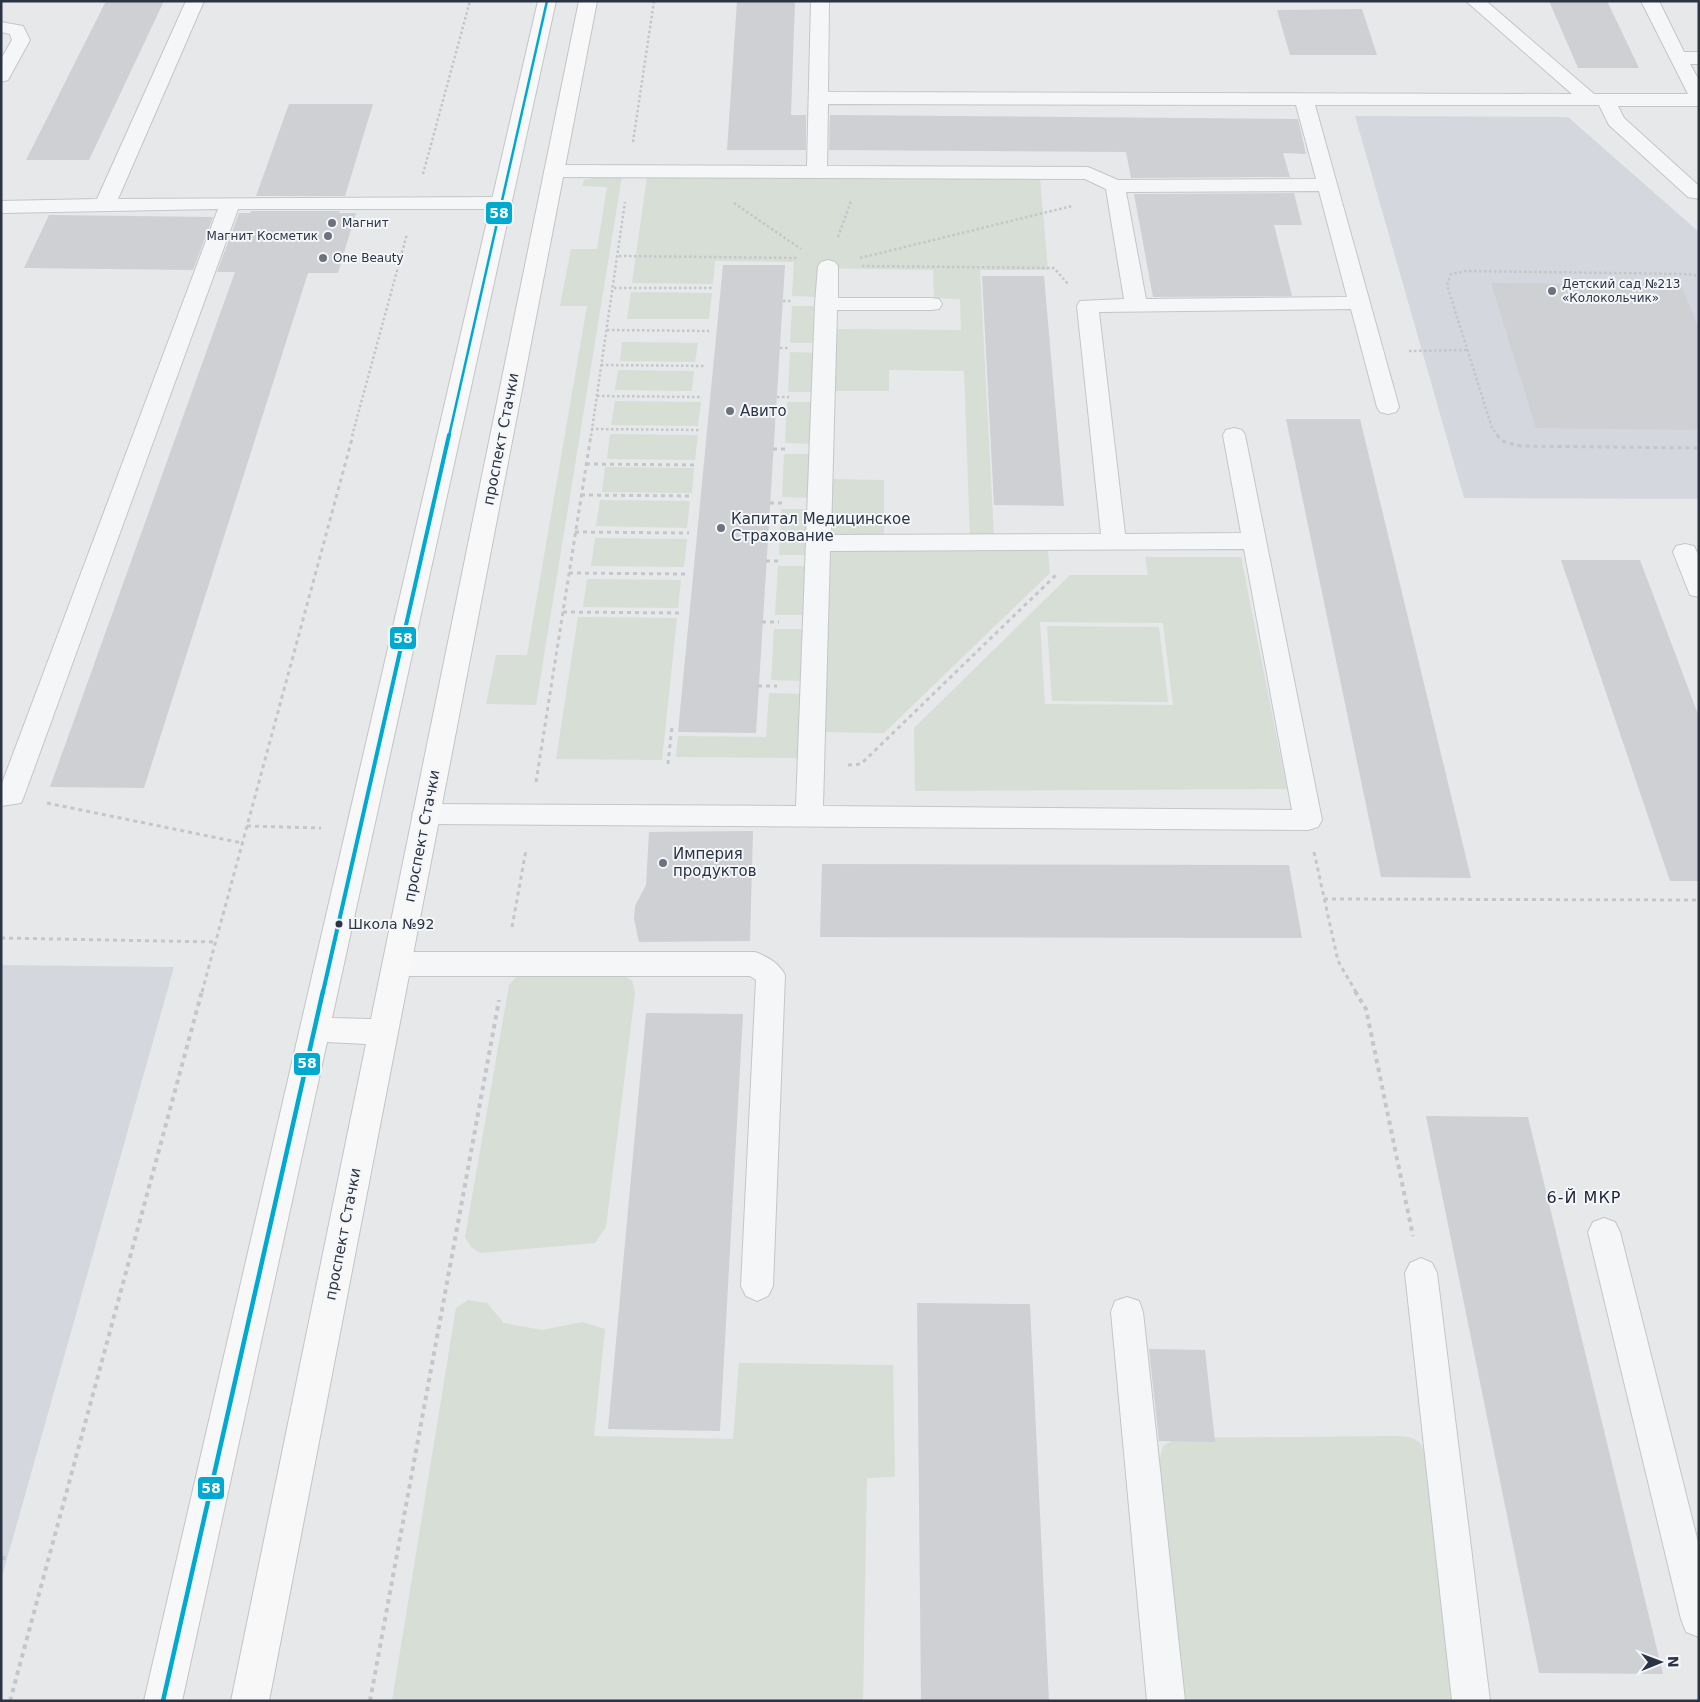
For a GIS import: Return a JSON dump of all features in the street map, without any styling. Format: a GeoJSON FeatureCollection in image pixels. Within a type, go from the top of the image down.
{"type":"FeatureCollection","features":[{"type":"Feature","properties":{"kind":"main road"},"geometry":{"type":"LineString","coordinates":[[163,1701],[547,1]]}},
{"type":"Feature","properties":{"kind":"main road","name":"проспект Стачки"},"geometry":{"type":"LineString","coordinates":[[250,1701],[588,1]]}},
{"type":"Feature","properties":{"kind":"main road"},"geometry":{"type":"LineString","coordinates":[[315,1030],[384,1032]]}},
{"type":"Feature","properties":{"kind":"lane"},"geometry":{"type":"LineString","coordinates":[[105,205],[195,1]]}},
{"type":"Feature","properties":{"kind":"lane"},"geometry":{"type":"LineString","coordinates":[[817,172],[820,1]]}},
{"type":"Feature","properties":{"kind":"lane"},"geometry":{"type":"LineString","coordinates":[[1475,1],[1598,100],[1616,122],[1695,193],[1699,193]]}},
{"type":"Feature","properties":{"kind":"lane"},"geometry":{"type":"LineString","coordinates":[[818,98],[1699,99],[1650,1]]}},
{"type":"Feature","properties":{"kind":"lane"},"geometry":{"type":"LineString","coordinates":[[1,27],[17,30],[21,40],[1,76]]}},
{"type":"Feature","properties":{"kind":"lane"},"geometry":{"type":"LineString","coordinates":[[1678,58],[1699,58]]}},
{"type":"Feature","properties":{"kind":"lane"},"geometry":{"type":"LineString","coordinates":[[1304,100],[1388,407]]}},
{"type":"Feature","properties":{"kind":"lane"},"geometry":{"type":"LineString","coordinates":[[554,171],[1088,173],[1116,191],[1279,191],[1328,185]]}},
{"type":"Feature","properties":{"kind":"lane"},"geometry":{"type":"LineString","coordinates":[[1116,191],[1136,305]]}},
{"type":"Feature","properties":{"kind":"lane"},"geometry":{"type":"LineString","coordinates":[[6,796],[230,203]]}},
{"type":"Feature","properties":{"kind":"lane"},"geometry":{"type":"LineString","coordinates":[[1,207],[230,203],[502,204]]}},
{"type":"Feature","properties":{"kind":"lane"},"geometry":{"type":"LineString","coordinates":[[809,816],[826,304],[821,262]]}},
{"type":"Feature","properties":{"kind":"lane"},"geometry":{"type":"LineString","coordinates":[[1114,542],[1088,306],[1360,303]]}},
{"type":"Feature","properties":{"kind":"lane"},"geometry":{"type":"LineString","coordinates":[[826,304],[931,304]]}},
{"type":"Feature","properties":{"kind":"lane"},"geometry":{"type":"LineString","coordinates":[[426,814],[1308,820],[1234,435]]}},
{"type":"Feature","properties":{"kind":"lane"},"geometry":{"type":"LineString","coordinates":[[818,543],[1254,541]]}},
{"type":"Feature","properties":{"kind":"lane"},"geometry":{"type":"LineString","coordinates":[[1684,552],[1699,589]]}},
{"type":"Feature","properties":{"kind":"lane"},"geometry":{"type":"LineString","coordinates":[[397,964],[755,964],[771,975],[757,1286]]}},
{"type":"Feature","properties":{"kind":"lane"},"geometry":{"type":"LineString","coordinates":[[1604,1232],[1699,1619]]}},
{"type":"Feature","properties":{"kind":"lane"},"geometry":{"type":"LineString","coordinates":[[1421,1273],[1471,1701]]}},
{"type":"Feature","properties":{"kind":"lane"},"geometry":{"type":"LineString","coordinates":[[1128,1312],[1166,1701]]}},
{"type":"Feature","properties":{"kind":"path"},"geometry":{"type":"LineString","coordinates":[[10,1701],[470,1]]}},
{"type":"Feature","properties":{"kind":"path"},"geometry":{"type":"LineString","coordinates":[[370,1701],[532,815],[619,256],[629,171],[654,1]]}},
{"type":"Feature","properties":{"kind":"path"},"geometry":{"type":"LineString","coordinates":[[688,171],[821,262],[1116,191]]}},
{"type":"Feature","properties":{"kind":"path"},"geometry":{"type":"LineString","coordinates":[[821,262],[862,172]]}},
{"type":"Feature","properties":{"kind":"path"},"geometry":{"type":"LineString","coordinates":[[619,256],[1054,268],[1088,306]]}},
{"type":"Feature","properties":{"kind":"path"},"geometry":{"type":"LineString","coordinates":[[1699,276],[1688,274],[1466,271],[1451,274],[1447,285],[1492,428],[1502,441],[1520,446],[1699,448]]}},
{"type":"Feature","properties":{"kind":"path"},"geometry":{"type":"LineString","coordinates":[[614,288],[712,288]]}},
{"type":"Feature","properties":{"kind":"path"},"geometry":{"type":"LineString","coordinates":[[607,330],[709,331]]}},
{"type":"Feature","properties":{"kind":"path"},"geometry":{"type":"LineString","coordinates":[[1373,351],[1467,350]]}},
{"type":"Feature","properties":{"kind":"path"},"geometry":{"type":"LineString","coordinates":[[602,365],[705,366]]}},
{"type":"Feature","properties":{"kind":"path"},"geometry":{"type":"LineString","coordinates":[[596,396],[702,397]]}},
{"type":"Feature","properties":{"kind":"path"},"geometry":{"type":"LineString","coordinates":[[591,429],[699,430]]}},
{"type":"Feature","properties":{"kind":"path"},"geometry":{"type":"LineString","coordinates":[[586,464],[696,465]]}},
{"type":"Feature","properties":{"kind":"path"},"geometry":{"type":"LineString","coordinates":[[581,495],[693,496]]}},
{"type":"Feature","properties":{"kind":"path"},"geometry":{"type":"LineString","coordinates":[[575,532],[689,533]]}},
{"type":"Feature","properties":{"kind":"path"},"geometry":{"type":"LineString","coordinates":[[810,766],[861,764],[1058,573],[1055,542]]}},
{"type":"Feature","properties":{"kind":"path"},"geometry":{"type":"LineString","coordinates":[[569,573],[685,574]]}},
{"type":"Feature","properties":{"kind":"path"},"geometry":{"type":"LineString","coordinates":[[563,612],[682,613]]}},
{"type":"Feature","properties":{"kind":"path"},"geometry":{"type":"LineString","coordinates":[[668,764],[672,727]]}},
{"type":"Feature","properties":{"kind":"path"},"geometry":{"type":"LineString","coordinates":[[6,796],[242,843]]}},
{"type":"Feature","properties":{"kind":"path"},"geometry":{"type":"LineString","coordinates":[[1308,820],[1338,962],[1366,1009],[1421,1273]]}},
{"type":"Feature","properties":{"kind":"path"},"geometry":{"type":"LineString","coordinates":[[1324,899],[1699,900]]}},
{"type":"Feature","properties":{"kind":"path"},"geometry":{"type":"LineString","coordinates":[[1,938],[216,942]]}},
{"type":"Feature","properties":{"kind":"path"},"geometry":{"type":"LineString","coordinates":[[1,1558],[7,1558]]}},
{"type":"Feature","properties":{"kind":"shaded area","name":"Детский сад №213 «Колокольчик»"},"geometry":{"type":"Polygon","coordinates":[[[1355,116],[1568,117],[1699,232],[1699,499],[1464,498],[1355,116]]]}},
{"type":"Feature","properties":{"kind":"shaded area"},"geometry":{"type":"Polygon","coordinates":[[[600,176],[622,176],[536,705],[486,704],[496,655],[527,655],[587,306],[560,306],[571,249],[597,249],[607,187],[582,186],[584,180],[600,176]]]}},
{"type":"Feature","properties":{"kind":"shaded area"},"geometry":{"type":"Polygon","coordinates":[[[647,177],[1040,178],[1048,270],[980,270],[994,537],[970,537],[964,371],[889,370],[889,391],[832,391],[835,329],[961,330],[960,299],[934,298],[933,270],[820,268],[819,297],[792,296],[794,262],[715,261],[713,284],[632,283],[647,177]]]}},
{"type":"Feature","properties":{"kind":"shaded area"},"geometry":{"type":"Polygon","coordinates":[[[631,292],[712,293],[709,319],[627,319],[631,292]]]}},
{"type":"Feature","properties":{"kind":"shaded area"},"geometry":{"type":"Polygon","coordinates":[[[792,306],[819,306],[817,343],[790,343],[792,306]]]}},
{"type":"Feature","properties":{"kind":"shaded area"},"geometry":{"type":"Polygon","coordinates":[[[622,342],[698,343],[695,362],[620,361],[622,342]]]}},
{"type":"Feature","properties":{"kind":"shaded area"},"geometry":{"type":"Polygon","coordinates":[[[790,352],[817,353],[815,392],[788,392],[790,352]]]}},
{"type":"Feature","properties":{"kind":"shaded area"},"geometry":{"type":"Polygon","coordinates":[[[618,370],[694,371],[692,391],[615,390],[618,370]]]}},
{"type":"Feature","properties":{"kind":"shaded area"},"geometry":{"type":"Polygon","coordinates":[[[615,401],[701,402],[698,426],[611,425],[615,401]]]}},
{"type":"Feature","properties":{"kind":"shaded area"},"geometry":{"type":"Polygon","coordinates":[[[787,402],[815,402],[813,444],[785,443],[787,402]]]}},
{"type":"Feature","properties":{"kind":"shaded area"},"geometry":{"type":"Polygon","coordinates":[[[610,434],[698,435],[695,460],[607,459],[610,434]]]}},
{"type":"Feature","properties":{"kind":"shaded area"},"geometry":{"type":"Polygon","coordinates":[[[784,454],[813,454],[811,498],[782,497],[784,454]]]}},
{"type":"Feature","properties":{"kind":"shaded area"},"geometry":{"type":"Polygon","coordinates":[[[605,467],[694,468],[692,493],[602,492],[605,467]]]}},
{"type":"Feature","properties":{"kind":"shaded area"},"geometry":{"type":"Polygon","coordinates":[[[830,479],[884,480],[884,536],[828,535],[830,479]]]}},
{"type":"Feature","properties":{"kind":"shaded area"},"geometry":{"type":"Polygon","coordinates":[[[600,500],[690,501],[687,528],[596,526],[600,500]]]}},
{"type":"Feature","properties":{"kind":"shaded area"},"geometry":{"type":"Polygon","coordinates":[[[781,509],[811,509],[809,555],[779,555],[781,509]]]}},
{"type":"Feature","properties":{"kind":"shaded area"},"geometry":{"type":"Polygon","coordinates":[[[595,538],[687,539],[684,567],[591,566],[595,538]]]}},
{"type":"Feature","properties":{"kind":"shaded area"},"geometry":{"type":"Polygon","coordinates":[[[1048,550],[1050,573],[884,733],[822,732],[827,551],[1048,550]]]}},
{"type":"Feature","properties":{"kind":"shaded area"},"geometry":{"type":"Polygon","coordinates":[[[1145,557],[1241,557],[1287,789],[915,791],[914,728],[1070,575],[1148,575],[1145,557]],[[1040,622],[1045,704],[1173,705],[1163,623],[1040,622]]]}},
{"type":"Feature","properties":{"kind":"shaded area"},"geometry":{"type":"Polygon","coordinates":[[[778,566],[808,566],[806,615],[775,615],[778,566]]]}},
{"type":"Feature","properties":{"kind":"shaded area"},"geometry":{"type":"Polygon","coordinates":[[[587,579],[681,580],[678,608],[583,607],[587,579]]]}},
{"type":"Feature","properties":{"kind":"shaded area"},"geometry":{"type":"Polygon","coordinates":[[[578,617],[677,618],[662,760],[556,759],[578,617]]]}},
{"type":"Feature","properties":{"kind":"shaded area"},"geometry":{"type":"Polygon","coordinates":[[[1047,626],[1159,627],[1168,702],[1052,701],[1047,626]]]}},
{"type":"Feature","properties":{"kind":"shaded area"},"geometry":{"type":"Polygon","coordinates":[[[774,629],[805,629],[803,681],[771,680],[774,629]]]}},
{"type":"Feature","properties":{"kind":"shaded area"},"geometry":{"type":"Polygon","coordinates":[[[769,693],[802,694],[799,758],[676,757],[678,736],[766,737],[769,693]]]}},
{"type":"Feature","properties":{"kind":"shaded area"},"geometry":{"type":"Polygon","coordinates":[[[1,965],[174,967],[1,1580],[1,965]]]}},
{"type":"Feature","properties":{"kind":"shaded area"},"geometry":{"type":"Polygon","coordinates":[[[616,972],[632,980],[635,993],[606,1227],[595,1243],[480,1253],[471,1247],[465,1237],[509,985],[517,976],[616,972]]]}},
{"type":"Feature","properties":{"kind":"shaded area"},"geometry":{"type":"Polygon","coordinates":[[[468,1300],[487,1303],[504,1323],[542,1330],[582,1322],[605,1329],[594,1436],[733,1439],[739,1363],[893,1365],[895,1477],[867,1478],[863,1701],[392,1701],[456,1308],[468,1300]]]}},
{"type":"Feature","properties":{"kind":"shaded area"},"geometry":{"type":"Polygon","coordinates":[[[1394,1436],[1416,1440],[1425,1452],[1427,1459],[1456,1701],[1182,1701],[1159,1461],[1163,1446],[1177,1438],[1394,1436]]]}},
{"type":"Feature","properties":{"kind":"building"},"geometry":{"type":"Polygon","coordinates":[[[106,1],[164,1],[89,160],[26,160],[106,1]]]}},
{"type":"Feature","properties":{"kind":"building"},"geometry":{"type":"Polygon","coordinates":[[[737,1],[795,1],[791,115],[806,115],[806,150],[727,150],[737,1]]]}},
{"type":"Feature","properties":{"kind":"building"},"geometry":{"type":"Polygon","coordinates":[[[1549,1],[1607,1],[1639,68],[1578,68],[1549,1]]]}},
{"type":"Feature","properties":{"kind":"building"},"geometry":{"type":"Polygon","coordinates":[[[1362,9],[1377,55],[1290,55],[1277,10],[1362,9]]]}},
{"type":"Feature","properties":{"kind":"building"},"geometry":{"type":"Polygon","coordinates":[[[289,104],[373,104],[345,196],[256,196],[289,104]]]}},
{"type":"Feature","properties":{"kind":"building"},"geometry":{"type":"Polygon","coordinates":[[[830,115],[1298,119],[1306,154],[1283,153],[1290,177],[1131,178],[1126,152],[829,150],[830,115]]]}},
{"type":"Feature","properties":{"kind":"building"},"geometry":{"type":"Polygon","coordinates":[[[1294,193],[1302,225],[1274,225],[1292,296],[1153,297],[1134,194],[1294,193]]]}},
{"type":"Feature","properties":{"kind":"building"},"geometry":{"type":"Polygon","coordinates":[[[251,211],[340,211],[339,213],[356,213],[338,273],[308,273],[144,788],[50,787],[235,272],[217,272],[239,213],[250,213],[251,211]]]}},
{"type":"Feature","properties":{"kind":"building"},"geometry":{"type":"Polygon","coordinates":[[[49,215],[213,217],[193,270],[24,268],[49,215]]]}},
{"type":"Feature","properties":{"kind":"building"},"geometry":{"type":"Polygon","coordinates":[[[723,265],[785,265],[756,733],[678,732],[723,265]]]}},
{"type":"Feature","properties":{"kind":"building"},"geometry":{"type":"Polygon","coordinates":[[[982,276],[1044,276],[1064,506],[994,505],[982,276]]]}},
{"type":"Feature","properties":{"kind":"building"},"geometry":{"type":"Polygon","coordinates":[[[1491,283],[1681,285],[1699,328],[1699,430],[1536,428],[1491,283]]]}},
{"type":"Feature","properties":{"kind":"building"},"geometry":{"type":"Polygon","coordinates":[[[1286,419],[1360,419],[1471,878],[1381,877],[1286,419]]]}},
{"type":"Feature","properties":{"kind":"building"},"geometry":{"type":"Polygon","coordinates":[[[1561,560],[1640,560],[1699,717],[1699,881],[1670,881],[1561,560]]]}},
{"type":"Feature","properties":{"kind":"building"},"geometry":{"type":"Polygon","coordinates":[[[753,831],[750,941],[639,942],[634,919],[635,906],[646,885],[649,832],[753,831]]]}},
{"type":"Feature","properties":{"kind":"building"},"geometry":{"type":"Polygon","coordinates":[[[822,864],[1289,865],[1302,938],[820,937],[822,864]]]}},
{"type":"Feature","properties":{"kind":"building"},"geometry":{"type":"Polygon","coordinates":[[[646,1013],[743,1014],[720,1431],[608,1429],[646,1013]]]}},
{"type":"Feature","properties":{"kind":"building"},"geometry":{"type":"Polygon","coordinates":[[[1426,1116],[1528,1117],[1663,1674],[1539,1673],[1426,1116]]]}},
{"type":"Feature","properties":{"kind":"building"},"geometry":{"type":"Polygon","coordinates":[[[917,1303],[1030,1304],[1049,1701],[921,1701],[917,1303]]]}},
{"type":"Feature","properties":{"kind":"building"},"geometry":{"type":"Polygon","coordinates":[[[1149,1349],[1205,1350],[1215,1442],[1159,1441],[1149,1349]]]}},
{"type":"Feature","properties":{"kind":"transit line","name":"58"},"geometry":{"type":"LineString","coordinates":[[163,1701],[547,1]]}},
{"type":"Feature","properties":{"kind":"place","name":"Магнит"},"geometry":{"type":"Point","coordinates":[332,223]}},
{"type":"Feature","properties":{"kind":"place","name":"Магнит Косметик"},"geometry":{"type":"Point","coordinates":[328,236]}},
{"type":"Feature","properties":{"kind":"place","name":"One Beauty"},"geometry":{"type":"Point","coordinates":[323,258]}},
{"type":"Feature","properties":{"kind":"place","name":"Детский сад №213 «Колокольчик»"},"geometry":{"type":"Point","coordinates":[1552,291]}},
{"type":"Feature","properties":{"kind":"place","name":"Авито"},"geometry":{"type":"Point","coordinates":[730,411]}},
{"type":"Feature","properties":{"kind":"place","name":"Капитал Медицинское Страхование"},"geometry":{"type":"Point","coordinates":[721,528]}},
{"type":"Feature","properties":{"kind":"place","name":"Империя продуктов"},"geometry":{"type":"Point","coordinates":[663,863]}},
{"type":"Feature","properties":{"kind":"place","name":"Школа №92"},"geometry":{"type":"Point","coordinates":[339,924]}},
{"type":"Feature","properties":{"kind":"district","name":"6-Й МКР"},"geometry":{"type":"Point","coordinates":[1584,1197]}}]}
